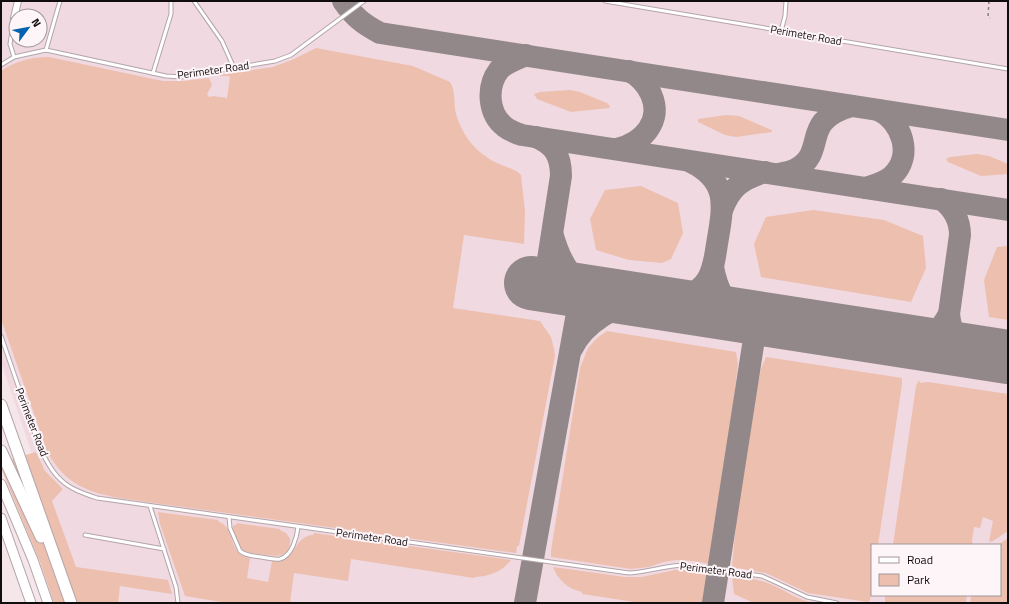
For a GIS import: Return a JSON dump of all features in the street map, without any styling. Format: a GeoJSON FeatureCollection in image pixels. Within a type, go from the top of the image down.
{"type":"FeatureCollection","features":[{"type":"Feature","properties":{"kind":"highway"},"geometry":{"type":"LineString","coordinates":[[1,405],[71,603]]}},
{"type":"Feature","properties":{"kind":"highway"},"geometry":{"type":"LineString","coordinates":[[1,451],[64,582]]}},
{"type":"Feature","properties":{"kind":"main road"},"geometry":{"type":"LineString","coordinates":[[1,484],[33,560],[48,603]]}},
{"type":"Feature","properties":{"kind":"main road"},"geometry":{"type":"LineString","coordinates":[[1,518],[31,603]]}},
{"type":"Feature","properties":{"kind":"lane"},"geometry":{"type":"LineString","coordinates":[[46,50],[60,1]]}},
{"type":"Feature","properties":{"kind":"lane"},"geometry":{"type":"LineString","coordinates":[[153,73],[171,14],[171,1]]}},
{"type":"Feature","properties":{"kind":"lane"},"geometry":{"type":"LineString","coordinates":[[194,1],[222,41],[234,68]]}},
{"type":"Feature","properties":{"kind":"lane","name":"Perimeter Road"},"geometry":{"type":"LineString","coordinates":[[1,65],[14,57],[46,50],[166,76],[181,77],[275,61],[291,55],[364,1]]}},
{"type":"Feature","properties":{"kind":"lane","name":"Perimeter Road"},"geometry":{"type":"LineString","coordinates":[[605,1],[1008,69]]}},
{"type":"Feature","properties":{"kind":"lane"},"geometry":{"type":"LineString","coordinates":[[781,31],[785,16],[786,1]]}},
{"type":"Feature","properties":{"kind":"lane"},"geometry":{"type":"LineString","coordinates":[[11,48],[14,57]]}},
{"type":"Feature","properties":{"kind":"lane","name":"Perimeter Road"},"geometry":{"type":"LineString","coordinates":[[1,336],[40,449],[49,466],[61,480],[79,492],[97,498],[629,574],[683,565],[762,576],[807,597],[837,603]]}},
{"type":"Feature","properties":{"kind":"lane"},"geometry":{"type":"LineString","coordinates":[[150,506],[176,587],[178,603]]}},
{"type":"Feature","properties":{"kind":"lane"},"geometry":{"type":"LineString","coordinates":[[229,517],[230,528],[240,551],[249,555],[275,559],[280,559],[287,554],[294,543],[298,527]]}},
{"type":"Feature","properties":{"kind":"lane"},"geometry":{"type":"LineString","coordinates":[[85,535],[164,549]]}},
{"type":"Feature","properties":{"kind":"path"},"geometry":{"type":"LineString","coordinates":[[989,1],[988,17],[990,18]]}},
{"type":"Feature","properties":{"kind":"shaded area"},"geometry":{"type":"Polygon","coordinates":[[[1,1],[1008,1],[1008,603],[82,603],[1,362],[1,1]]]}},
{"type":"Feature","properties":{"kind":"green space"},"geometry":{"type":"Polygon","coordinates":[[[316,48],[413,66],[450,82],[454,92],[457,117],[468,140],[486,157],[521,175],[525,211],[524,244],[464,235],[453,308],[540,321],[551,337],[555,356],[519,546],[517,546],[516,553],[106,495],[79,485],[67,477],[56,466],[47,451],[1,319],[1,71],[24,60],[49,57],[163,81],[183,81],[209,78],[212,85],[207,94],[209,97],[213,96],[227,98],[230,77],[220,75],[273,67],[316,48]]]}},
{"type":"Feature","properties":{"kind":"green space"},"geometry":{"type":"Polygon","coordinates":[[[570,90],[580,92],[607,103],[610,106],[609,108],[571,112],[537,99],[534,94],[540,92],[570,90]]]}},
{"type":"Feature","properties":{"kind":"green space"},"geometry":{"type":"Polygon","coordinates":[[[726,115],[739,116],[772,130],[772,132],[736,137],[725,135],[698,122],[698,119],[726,115]]]}},
{"type":"Feature","properties":{"kind":"green space"},"geometry":{"type":"Polygon","coordinates":[[[977,154],[989,156],[1008,164],[1008,174],[981,176],[948,162],[946,159],[950,157],[977,154]]]}},
{"type":"Feature","properties":{"kind":"green space"},"geometry":{"type":"Polygon","coordinates":[[[641,186],[678,203],[683,233],[671,259],[662,263],[629,260],[596,250],[590,219],[605,190],[641,186]]]}},
{"type":"Feature","properties":{"kind":"green space"},"geometry":{"type":"Polygon","coordinates":[[[813,210],[884,220],[923,236],[926,268],[911,302],[761,277],[754,244],[766,217],[813,210]]]}},
{"type":"Feature","properties":{"kind":"green space"},"geometry":{"type":"Polygon","coordinates":[[[1008,246],[1008,320],[989,317],[984,280],[997,247],[1008,246]]]}},
{"type":"Feature","properties":{"kind":"green space"},"geometry":{"type":"Polygon","coordinates":[[[607,331],[736,352],[738,364],[731,425],[710,564],[676,560],[663,562],[649,567],[631,569],[551,557],[580,368],[588,348],[597,338],[607,331]]]}},
{"type":"Feature","properties":{"kind":"green space"},"geometry":{"type":"Polygon","coordinates":[[[766,357],[902,378],[878,544],[871,544],[871,592],[870,600],[868,602],[808,593],[766,573],[732,567],[738,501],[748,434],[761,369],[766,357]]]}},
{"type":"Feature","properties":{"kind":"green space"},"geometry":{"type":"Polygon","coordinates":[[[919,380],[920,383],[928,382],[1008,394],[1008,531],[993,541],[989,542],[993,521],[983,517],[980,528],[974,527],[973,544],[893,544],[916,386],[919,380]]]}},
{"type":"Feature","properties":{"kind":"green space"},"geometry":{"type":"Polygon","coordinates":[[[36,452],[45,471],[63,489],[52,501],[76,567],[168,580],[172,594],[120,586],[118,603],[54,603],[40,562],[1,468],[1,462],[36,452]]]}},
{"type":"Feature","properties":{"kind":"green space"},"geometry":{"type":"Polygon","coordinates":[[[158,512],[218,520],[225,525],[238,552],[243,556],[250,558],[247,578],[268,582],[272,561],[280,561],[285,559],[302,540],[307,536],[313,535],[314,533],[511,560],[504,568],[495,573],[474,578],[351,559],[348,581],[294,573],[290,603],[227,603],[185,596],[160,524],[158,512]]]}},
{"type":"Feature","properties":{"kind":"green space"},"geometry":{"type":"Polygon","coordinates":[[[236,523],[280,529],[286,533],[290,539],[290,546],[284,554],[275,556],[246,552],[239,545],[233,529],[233,526],[237,524],[236,523]]]}},
{"type":"Feature","properties":{"kind":"green space"},"geometry":{"type":"Polygon","coordinates":[[[1008,538],[1008,603],[970,603],[971,596],[1001,596],[1001,544],[999,544],[1008,538]]]}},
{"type":"Feature","properties":{"kind":"green space"},"geometry":{"type":"Polygon","coordinates":[[[553,567],[625,577],[641,577],[675,570],[708,572],[703,603],[641,603],[582,594],[582,592],[572,589],[564,583],[553,567]]]}},
{"type":"Feature","properties":{"kind":"green space"},"geometry":{"type":"Polygon","coordinates":[[[732,576],[765,582],[802,600],[813,603],[754,603],[734,594],[732,576]]]}},
{"type":"Feature","properties":{"kind":"green space"},"geometry":{"type":"Polygon","coordinates":[[[885,596],[967,596],[966,603],[885,603],[885,596]]]}},
{"type":"Feature","properties":{"kind":"taxiway"},"geometry":{"type":"LineString","coordinates":[[343,1],[359,20],[380,33],[1008,130]]}},
{"type":"Feature","properties":{"kind":"taxiway"},"geometry":{"type":"LineString","coordinates":[[526,55],[508,63],[499,70],[492,84],[491,100],[495,115],[499,122],[515,133],[1008,210]]}},
{"type":"Feature","properties":{"kind":"taxiway"},"geometry":{"type":"LineString","coordinates":[[617,149],[635,142],[642,136],[652,122],[654,113],[654,104],[649,90],[639,78],[629,71]]}},
{"type":"Feature","properties":{"kind":"taxiway"},"geometry":{"type":"LineString","coordinates":[[778,174],[792,171],[803,164],[811,153],[819,128],[823,122],[836,112],[852,106]]}},
{"type":"Feature","properties":{"kind":"taxiway"},"geometry":{"type":"LineString","coordinates":[[866,188],[883,182],[892,176],[899,168],[904,149],[899,130],[886,115],[878,110]]}},
{"type":"Feature","properties":{"kind":"taxiway"},"geometry":{"type":"LineString","coordinates":[[536,137],[552,147],[558,157],[561,169],[544,285]]}},
{"type":"Feature","properties":{"kind":"taxiway"},"geometry":{"type":"LineString","coordinates":[[665,304],[683,298],[699,289],[707,280],[715,258],[721,219],[721,197],[718,187],[712,178],[704,170],[691,162]]}},
{"type":"Feature","properties":{"kind":"taxiway"},"geometry":{"type":"LineString","coordinates":[[722,210],[729,195],[738,185],[765,172]]}},
{"type":"Feature","properties":{"kind":"taxiway"},"geometry":{"type":"LineString","coordinates":[[941,199],[955,214],[960,229],[949,314],[951,327],[959,341],[974,351]]}},
{"type":"Feature","properties":{"kind":"taxiway"},"geometry":{"type":"LineString","coordinates":[[553,236],[563,262],[573,276],[580,283],[596,293]]}},
{"type":"Feature","properties":{"kind":"taxiway"},"geometry":{"type":"LineString","coordinates":[[713,267],[717,284],[728,303],[749,317]]}},
{"type":"Feature","properties":{"kind":"taxiway"},"geometry":{"type":"LineString","coordinates":[[525,603],[581,291]]}},
{"type":"Feature","properties":{"kind":"taxiway"},"geometry":{"type":"LineString","coordinates":[[572,349],[584,331],[593,323],[622,306],[643,300]]}},
{"type":"Feature","properties":{"kind":"taxiway"},"geometry":{"type":"LineString","coordinates":[[917,343],[936,332],[949,314]]}},
{"type":"Feature","properties":{"kind":"taxiway"},"geometry":{"type":"LineString","coordinates":[[713,603],[754,339],[760,329],[767,324],[789,323]]}},
{"type":"Feature","properties":{"kind":"runway"},"geometry":{"type":"LineString","coordinates":[[531,283],[1008,357]]}}]}
